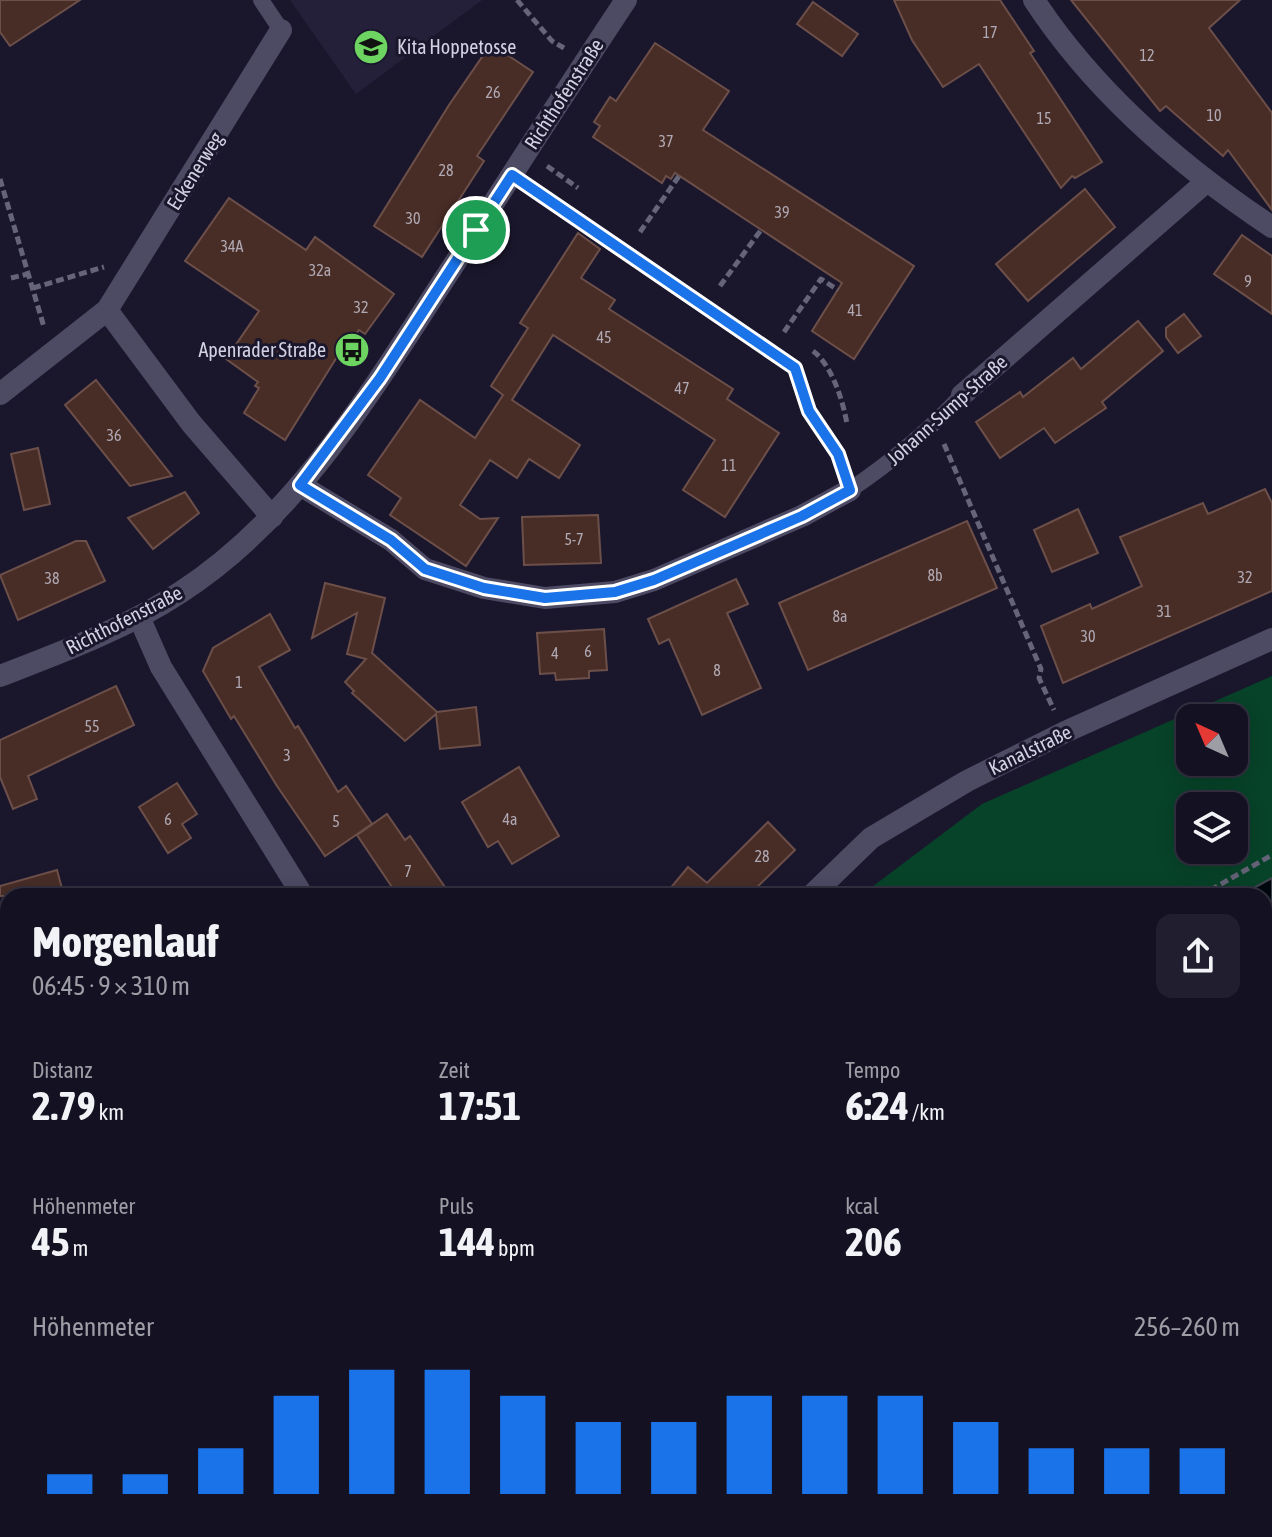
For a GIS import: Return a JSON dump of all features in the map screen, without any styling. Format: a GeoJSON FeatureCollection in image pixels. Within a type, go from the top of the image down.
{"type":"FeatureCollection","features":[{"type":"Feature","properties":{"kind":"street","name":"Richthofenstraße"},"geometry":{"type":"LineString","coordinates":[[0,676],[84,643],[182,592],[222,562],[272,517],[300,485],[380,378],[626,0]]}},
{"type":"Feature","properties":{"kind":"street"},"geometry":{"type":"LineString","coordinates":[[1034,0],[1099,84],[1150,135],[1206,182],[1269,220]]}},
{"type":"Feature","properties":{"kind":"street","name":"Eckenerweg"},"geometry":{"type":"LineString","coordinates":[[0,394],[107,310],[281,30]]}},
{"type":"Feature","properties":{"kind":"street","name":"Johann-Sump-Straße"},"geometry":{"type":"LineString","coordinates":[[962,395],[1206,182]]}},
{"type":"Feature","properties":{"kind":"street"},"geometry":{"type":"LineString","coordinates":[[107,310],[191,423],[272,517]]}},
{"type":"Feature","properties":{"kind":"street","name":"Johann-Sump-Straße"},"geometry":{"type":"LineString","coordinates":[[300,485],[391,540],[425,569],[484,588],[545,598],[615,592],[654,580],[802,516],[850,490]]}},
{"type":"Feature","properties":{"kind":"street"},"geometry":{"type":"LineString","coordinates":[[139,617],[161,667],[298,888]]}},
{"type":"Feature","properties":{"kind":"street","name":"Kanalstraße"},"geometry":{"type":"LineString","coordinates":[[819,888],[871,838],[967,781],[1065,732],[1272,639]]}},
{"type":"Feature","properties":{"kind":"lane"},"geometry":{"type":"LineString","coordinates":[[261,0],[281,30]]}},
{"type":"Feature","properties":{"kind":"lane"},"geometry":{"type":"LineString","coordinates":[[512,175],[795,368],[809,411],[838,454],[850,490]]}},
{"type":"Feature","properties":{"kind":"lane","name":"Johann-Sump-Straße"},"geometry":{"type":"LineString","coordinates":[[850,490],[936,424],[962,395]]}},
{"type":"Feature","properties":{"kind":"path"},"geometry":{"type":"LineString","coordinates":[[517,0],[552,41],[584,63]]}},
{"type":"Feature","properties":{"kind":"path"},"geometry":{"type":"LineString","coordinates":[[640,232],[679,176]]}},
{"type":"Feature","properties":{"kind":"path"},"geometry":{"type":"LineString","coordinates":[[0,179],[42,321]]}},
{"type":"Feature","properties":{"kind":"path"},"geometry":{"type":"LineString","coordinates":[[720,286],[761,230]]}},
{"type":"Feature","properties":{"kind":"path"},"geometry":{"type":"LineString","coordinates":[[33,288],[112,264],[130,274]]}},
{"type":"Feature","properties":{"kind":"path"},"geometry":{"type":"LineString","coordinates":[[11,278],[28,274]]}},
{"type":"Feature","properties":{"kind":"path"},"geometry":{"type":"LineString","coordinates":[[784,332],[821,279],[838,290]]}},
{"type":"Feature","properties":{"kind":"path"},"geometry":{"type":"LineString","coordinates":[[936,424],[1041,669],[1039,678],[1042,684]]}},
{"type":"Feature","properties":{"kind":"path"},"geometry":{"type":"LineString","coordinates":[[1214,888],[1272,855]]}},
{"type":"Feature","properties":{"kind":"shaded area","name":"Kita Hoppetosse"},"geometry":{"type":"Polygon","coordinates":[[[290,0],[482,0],[356,94],[290,0]]]}},
{"type":"Feature","properties":{"kind":"shaded area"},"geometry":{"type":"Polygon","coordinates":[[[1272,878],[1272,888],[1254,888],[1272,878]]]}},
{"type":"Feature","properties":{"kind":"green space"},"geometry":{"type":"Polygon","coordinates":[[[1272,676],[1272,878],[1254,888],[871,888],[982,804],[1176,718],[1176,776],[1248,776],[1248,704],[1209,704],[1272,676]]]}},
{"type":"Feature","properties":{"kind":"building"},"geometry":{"type":"Polygon","coordinates":[[[0,0],[80,0],[10,46],[0,32],[0,0]]]}},
{"type":"Feature","properties":{"kind":"building"},"geometry":{"type":"Polygon","coordinates":[[[894,0],[1000,0],[1034,51],[1030,53],[1102,162],[1075,178],[1072,176],[1061,188],[979,64],[943,87],[912,40],[894,0]]]}},
{"type":"Feature","properties":{"kind":"building"},"geometry":{"type":"Polygon","coordinates":[[[1071,0],[1240,0],[1209,28],[1272,113],[1272,210],[1228,150],[1223,156],[1166,106],[1160,111],[1071,0]]]}},
{"type":"Feature","properties":{"kind":"building"},"geometry":{"type":"Polygon","coordinates":[[[813,2],[858,34],[842,56],[797,24],[813,2]]]}},
{"type":"Feature","properties":{"kind":"building"},"geometry":{"type":"Polygon","coordinates":[[[655,43],[729,91],[703,130],[914,266],[854,359],[812,331],[842,283],[675,173],[671,179],[666,176],[662,183],[593,137],[600,126],[594,122],[610,97],[616,101],[655,43]]]}},
{"type":"Feature","properties":{"kind":"building"},"geometry":{"type":"Polygon","coordinates":[[[491,44],[533,72],[477,156],[484,161],[422,257],[374,226],[491,44]]]}},
{"type":"Feature","properties":{"kind":"building"},"geometry":{"type":"Polygon","coordinates":[[[1085,189],[1115,227],[1028,301],[996,264],[1085,189]]]}},
{"type":"Feature","properties":{"kind":"building"},"geometry":{"type":"Polygon","coordinates":[[[229,198],[306,250],[315,237],[394,294],[365,334],[359,330],[337,357],[285,440],[244,413],[259,388],[255,386],[258,382],[226,359],[259,311],[185,261],[229,198]]]}},
{"type":"Feature","properties":{"kind":"building"},"geometry":{"type":"Polygon","coordinates":[[[578,233],[600,249],[581,278],[615,300],[609,309],[733,389],[727,399],[779,433],[725,517],[683,490],[715,440],[553,335],[512,400],[580,445],[559,478],[529,459],[517,478],[490,460],[460,505],[480,519],[498,518],[466,566],[390,515],[401,498],[368,475],[420,400],[475,438],[503,395],[491,386],[528,328],[520,323],[578,233]]]}},
{"type":"Feature","properties":{"kind":"building"},"geometry":{"type":"Polygon","coordinates":[[[1242,235],[1272,256],[1272,314],[1214,274],[1242,235]]]}},
{"type":"Feature","properties":{"kind":"building"},"geometry":{"type":"Polygon","coordinates":[[[1184,314],[1201,336],[1178,353],[1166,337],[1166,328],[1184,314]]]}},
{"type":"Feature","properties":{"kind":"building"},"geometry":{"type":"Polygon","coordinates":[[[1138,321],[1163,351],[1102,402],[1106,408],[1055,443],[1044,428],[1000,458],[976,422],[1020,392],[1023,397],[1073,358],[1081,369],[1138,321]]]}},
{"type":"Feature","properties":{"kind":"building"},"geometry":{"type":"Polygon","coordinates":[[[96,380],[172,476],[130,486],[65,405],[96,380]]]}},
{"type":"Feature","properties":{"kind":"building"},"geometry":{"type":"Polygon","coordinates":[[[38,448],[50,504],[24,510],[11,454],[38,448]]]}},
{"type":"Feature","properties":{"kind":"building"},"geometry":{"type":"Polygon","coordinates":[[[1265,489],[1272,503],[1272,591],[1063,683],[1041,626],[1090,604],[1092,609],[1142,586],[1120,537],[1203,503],[1208,514],[1265,489]]]}},
{"type":"Feature","properties":{"kind":"building"},"geometry":{"type":"Polygon","coordinates":[[[185,492],[199,513],[153,549],[128,518],[185,492]]]}},
{"type":"Feature","properties":{"kind":"building"},"geometry":{"type":"Polygon","coordinates":[[[1078,509],[1098,553],[1052,572],[1034,530],[1078,509]]]}},
{"type":"Feature","properties":{"kind":"building"},"geometry":{"type":"Polygon","coordinates":[[[598,515],[601,563],[524,565],[522,517],[598,515]]]}},
{"type":"Feature","properties":{"kind":"building"},"geometry":{"type":"Polygon","coordinates":[[[967,521],[997,588],[808,670],[779,603],[967,521]]]}},
{"type":"Feature","properties":{"kind":"building"},"geometry":{"type":"Polygon","coordinates":[[[76,541],[86,541],[105,581],[18,620],[0,575],[76,541]]]}},
{"type":"Feature","properties":{"kind":"building"},"geometry":{"type":"Polygon","coordinates":[[[736,579],[748,604],[727,613],[761,688],[702,715],[669,639],[659,644],[648,619],[736,579]]]}},
{"type":"Feature","properties":{"kind":"building"},"geometry":{"type":"Polygon","coordinates":[[[325,583],[385,598],[372,653],[437,712],[476,707],[480,745],[440,749],[436,714],[405,741],[352,693],[354,691],[345,682],[366,659],[347,654],[357,613],[312,638],[325,583]]]}},
{"type":"Feature","properties":{"kind":"building"},"geometry":{"type":"Polygon","coordinates":[[[270,614],[290,650],[259,667],[338,792],[346,786],[372,824],[325,856],[234,716],[231,719],[203,671],[213,648],[270,614]]]}},
{"type":"Feature","properties":{"kind":"building"},"geometry":{"type":"Polygon","coordinates":[[[604,629],[607,670],[589,671],[589,678],[556,680],[555,673],[540,674],[537,633],[604,629]]]}},
{"type":"Feature","properties":{"kind":"building"},"geometry":{"type":"Polygon","coordinates":[[[116,686],[134,725],[28,776],[37,799],[13,809],[0,777],[0,740],[116,686]]]}},
{"type":"Feature","properties":{"kind":"building"},"geometry":{"type":"Polygon","coordinates":[[[519,767],[559,836],[512,864],[498,841],[488,847],[462,802],[519,767]]]}},
{"type":"Feature","properties":{"kind":"building"},"geometry":{"type":"Polygon","coordinates":[[[177,783],[197,814],[182,824],[191,838],[168,853],[139,807],[177,783]]]}},
{"type":"Feature","properties":{"kind":"building"},"geometry":{"type":"Polygon","coordinates":[[[387,814],[405,840],[410,836],[446,888],[393,888],[357,835],[387,814]]]}},
{"type":"Feature","properties":{"kind":"building"},"geometry":{"type":"Polygon","coordinates":[[[768,822],[795,850],[756,888],[671,888],[688,867],[707,883],[768,822]]]}},
{"type":"Feature","properties":{"kind":"building"},"geometry":{"type":"Polygon","coordinates":[[[57,870],[62,888],[0,888],[57,870]]]}},
{"type":"Feature","properties":{"kind":"place","name":"Kita Hoppetosse"},"geometry":{"type":"Point","coordinates":[371,47]}},
{"type":"Feature","properties":{"kind":"place","name":"Apenrader Straße"},"geometry":{"type":"Point","coordinates":[352,350]}},
{"type":"Feature","properties":{"kind":"route"},"geometry":{"type":"LineString","coordinates":[[512,175],[795,368],[809,411],[838,454],[850,490],[729,550],[654,580],[615,592],[545,598],[484,588],[425,569],[391,540],[300,485],[380,378],[476,230],[512,175]]}}]}
